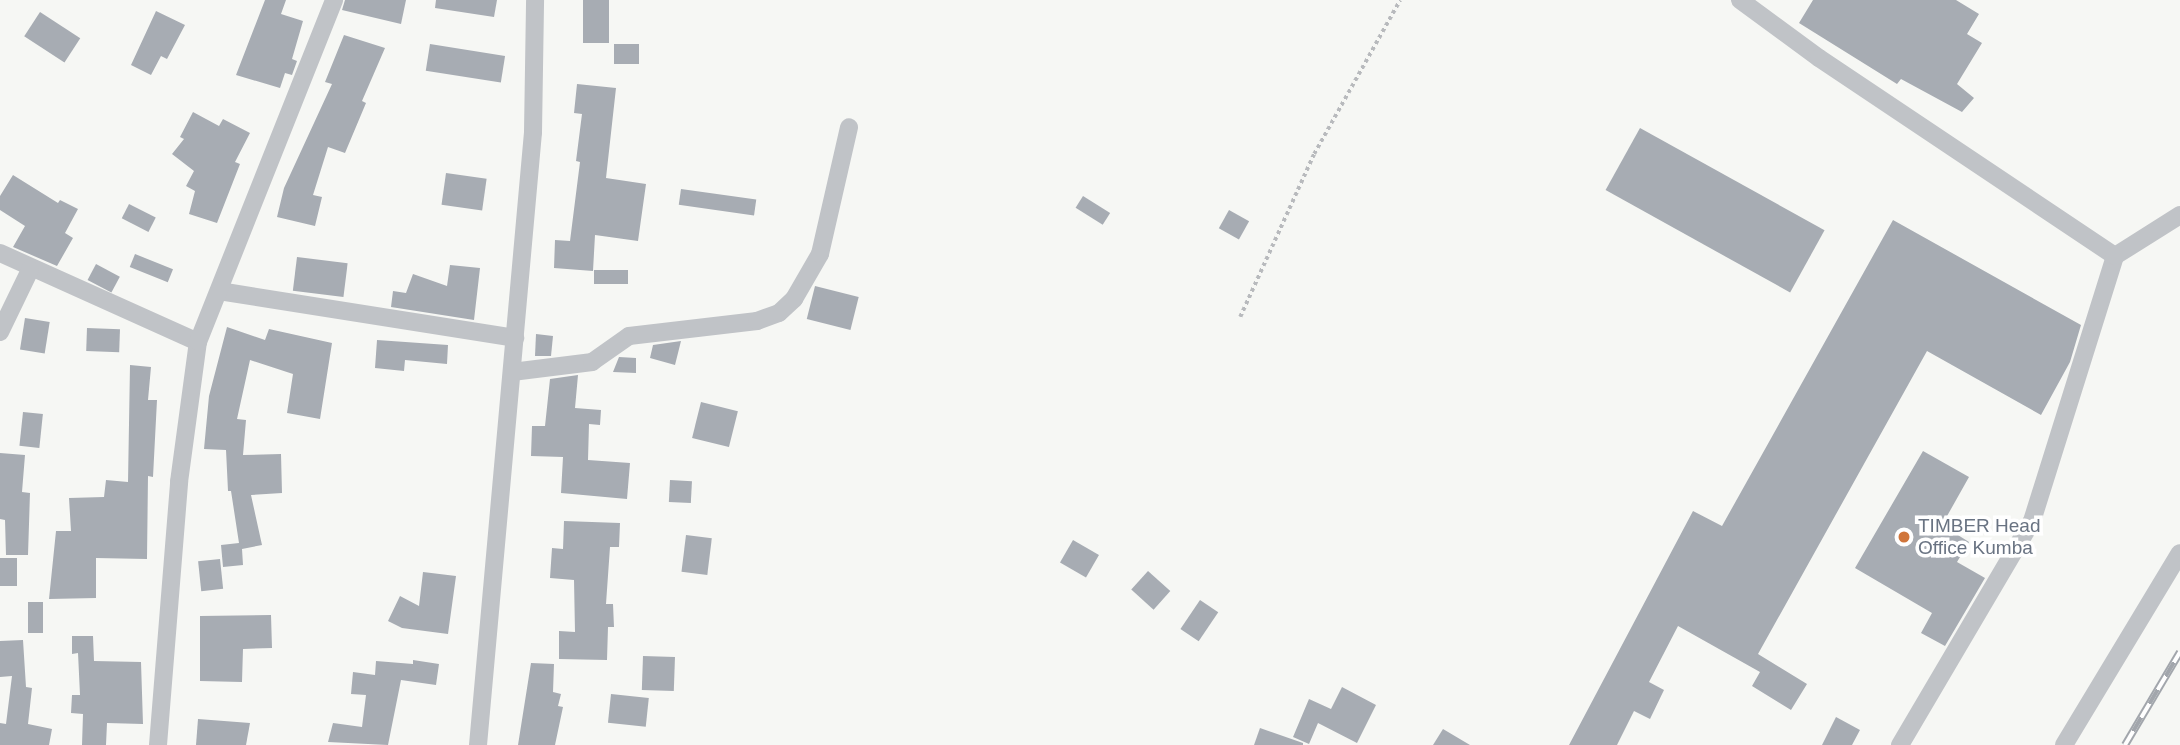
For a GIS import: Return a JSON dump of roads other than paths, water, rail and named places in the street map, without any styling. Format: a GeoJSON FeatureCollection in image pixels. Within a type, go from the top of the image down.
{"type":"FeatureCollection","features":[{"type":"Feature","properties":{"kind":"street"},"geometry":{"type":"LineString","coordinates":[[158,745],[179,482],[198,342],[334,0]]}},
{"type":"Feature","properties":{"kind":"street"},"geometry":{"type":"LineString","coordinates":[[478,745],[533,132],[535,0]]}},
{"type":"Feature","properties":{"kind":"street"},"geometry":{"type":"LineString","coordinates":[[1741,0],[1819,58],[2115,256]]}},
{"type":"Feature","properties":{"kind":"street"},"geometry":{"type":"LineString","coordinates":[[512,372],[592,362],[629,336],[757,321],[779,313],[794,299],[820,254],[849,127]]}},
{"type":"Feature","properties":{"kind":"street"},"geometry":{"type":"LineString","coordinates":[[1900,745],[2032,521],[2115,256],[2180,215]]}},
{"type":"Feature","properties":{"kind":"street"},"geometry":{"type":"LineString","coordinates":[[0,253],[30,270],[198,342]]}},
{"type":"Feature","properties":{"kind":"street"},"geometry":{"type":"LineString","coordinates":[[0,332],[30,270]]}},
{"type":"Feature","properties":{"kind":"street"},"geometry":{"type":"LineString","coordinates":[[219,291],[515,338]]}},
{"type":"Feature","properties":{"kind":"street"},"geometry":{"type":"LineString","coordinates":[[2064,745],[2180,553]]}},
{"type":"Feature","properties":{"kind":"railway"},"geometry":{"type":"LineString","coordinates":[[2125,745],[2180,652]]}},
{"type":"Feature","properties":{"kind":"place","name":"TIMBER Head Office Kumba"},"geometry":{"type":"Point","coordinates":[1904,537]}}]}
